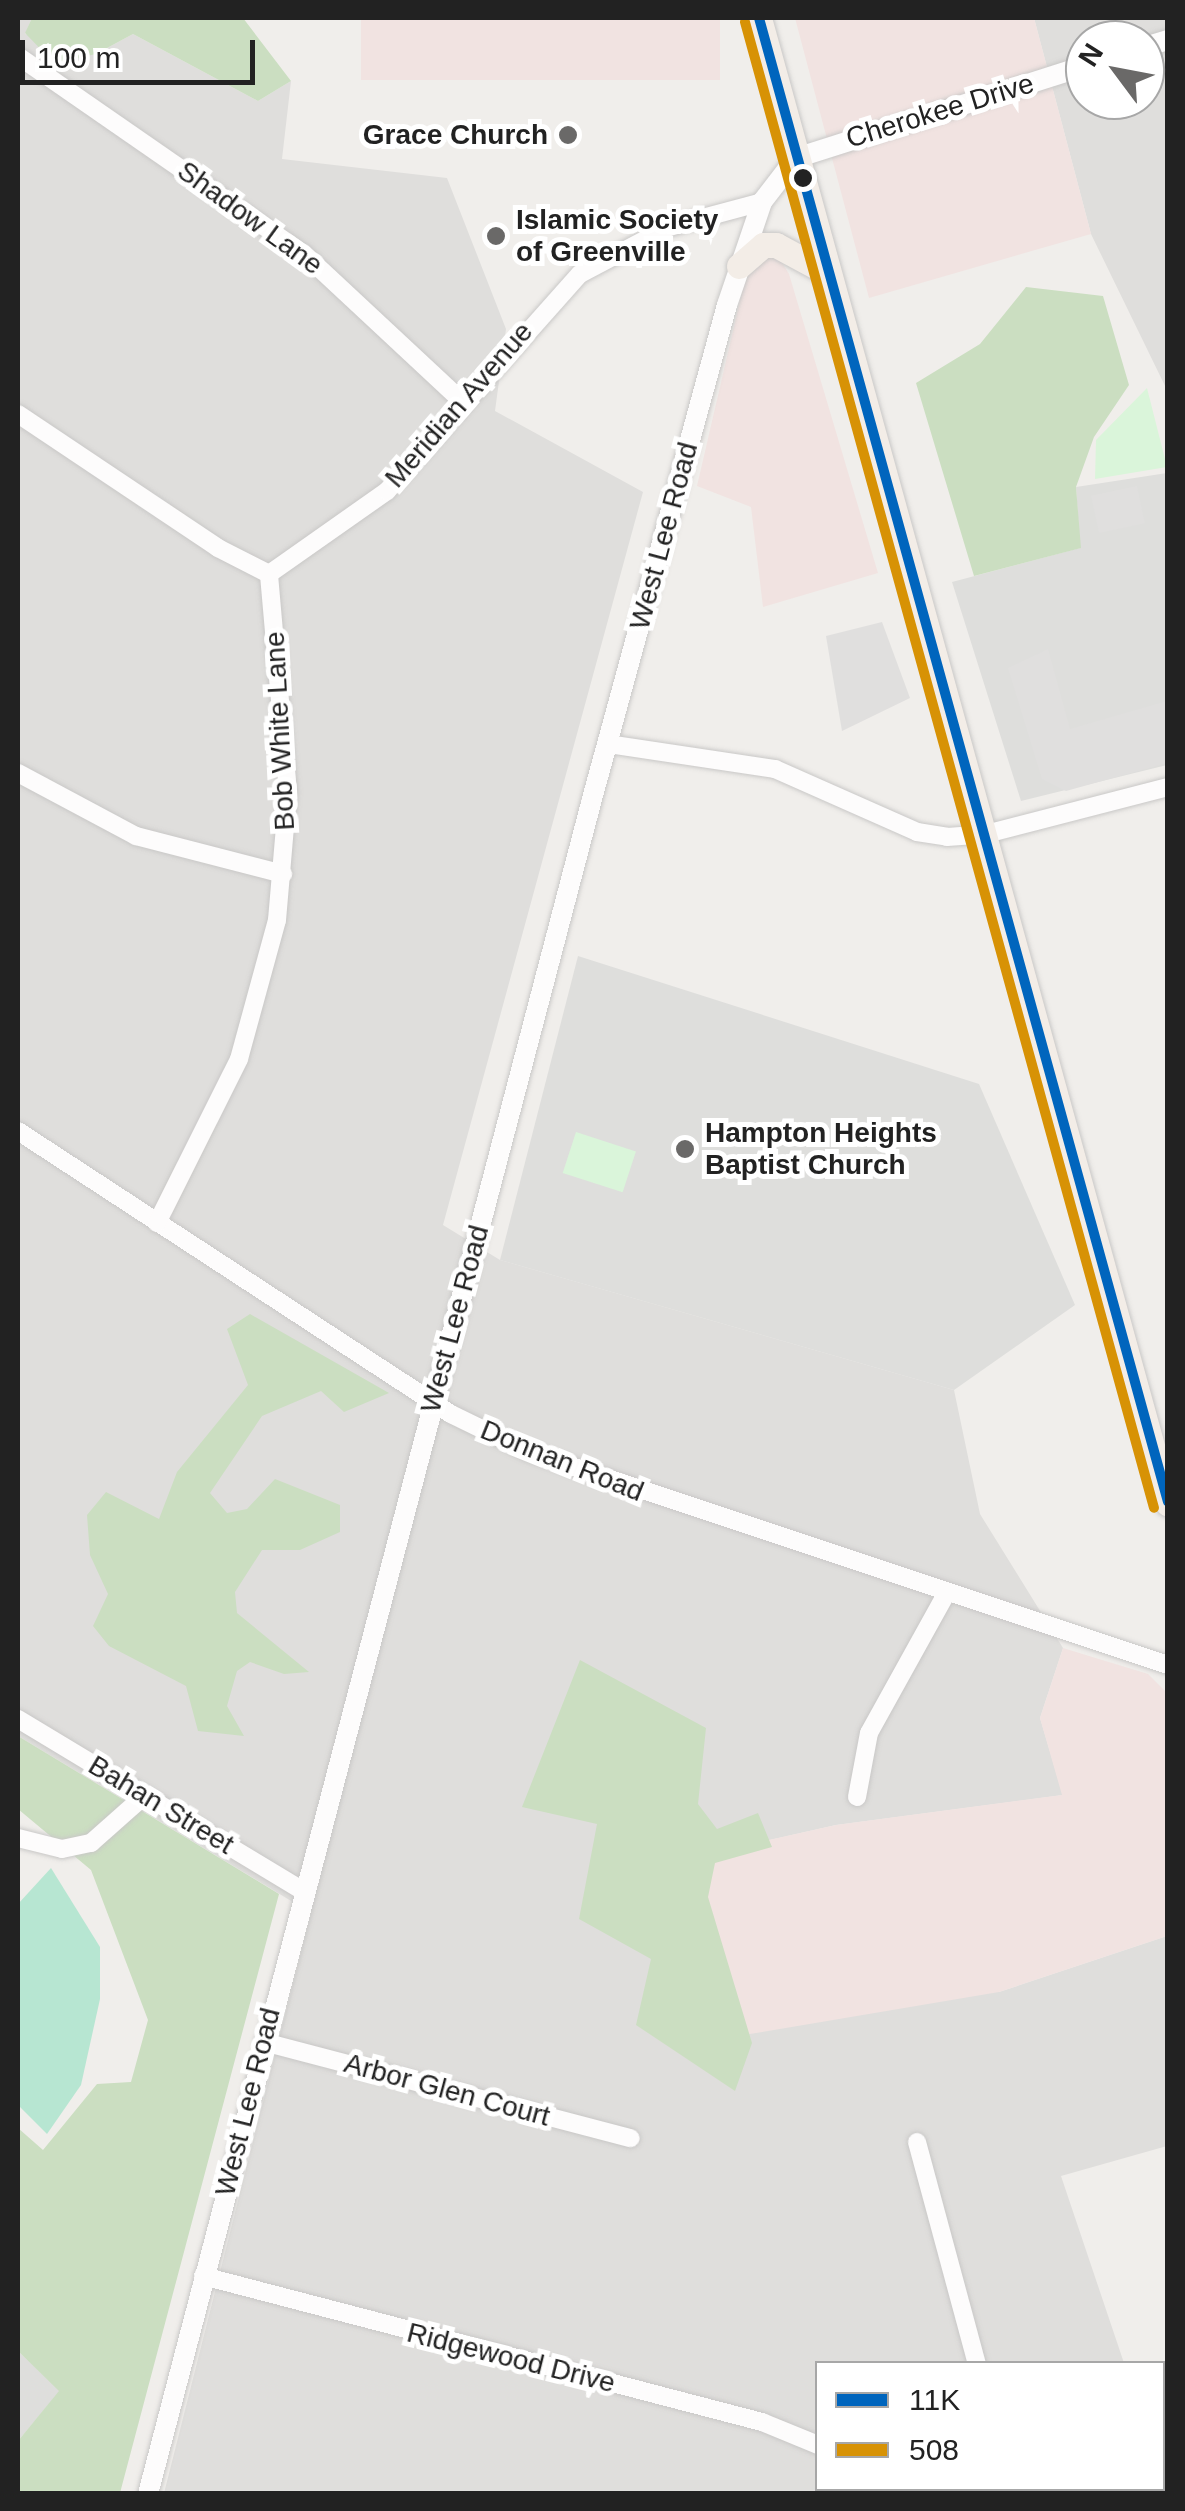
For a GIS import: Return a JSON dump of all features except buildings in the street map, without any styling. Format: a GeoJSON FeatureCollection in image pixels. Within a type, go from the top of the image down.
{"type":"FeatureCollection","features":[{"type":"Feature","properties":{"kind":"main road"},"geometry":{"type":"LineString","coordinates":[[758,18],[976,835],[1168,1504]]}},
{"type":"Feature","properties":{"kind":"main road"},"geometry":{"type":"LineString","coordinates":[[739,266],[763,245],[776,245],[828,273]]}},
{"type":"Feature","properties":{"kind":"street","name":"Shadow Lane"},"geometry":{"type":"LineString","coordinates":[[18,56],[303,253],[464,403]]}},
{"type":"Feature","properties":{"kind":"street","name":"Cherokee Drive"},"geometry":{"type":"LineString","coordinates":[[796,158],[1065,72]]}},
{"type":"Feature","properties":{"kind":"street","name":"West Lee Road"},"geometry":{"type":"LineString","coordinates":[[148,2494],[608,744],[739,266],[762,202],[796,158]]}},
{"type":"Feature","properties":{"kind":"street","name":"Meridian Avenue"},"geometry":{"type":"LineString","coordinates":[[269,574],[386,491],[580,274],[669,227],[762,202]]}},
{"type":"Feature","properties":{"kind":"street"},"geometry":{"type":"LineString","coordinates":[[18,414],[218,548],[269,574]]}},
{"type":"Feature","properties":{"kind":"street","name":"Bob White Lane"},"geometry":{"type":"LineString","coordinates":[[157,1222],[239,1058],[267,968],[283,874],[287,776],[269,574]]}},
{"type":"Feature","properties":{"kind":"street"},"geometry":{"type":"LineString","coordinates":[[608,744],[775,769],[917,832],[976,835],[1168,787]]}},
{"type":"Feature","properties":{"kind":"street"},"geometry":{"type":"LineString","coordinates":[[18,773],[136,836],[283,874]]}},
{"type":"Feature","properties":{"kind":"street","name":"Donnan Road"},"geometry":{"type":"LineString","coordinates":[[18,1131],[434,1403],[574,1470],[1168,1664]]}},
{"type":"Feature","properties":{"kind":"street"},"geometry":{"type":"LineString","coordinates":[[858,1797],[870,1733],[947,1592]]}},
{"type":"Feature","properties":{"kind":"street","name":"Bahan Street"},"geometry":{"type":"LineString","coordinates":[[18,1719],[305,1892]]}},
{"type":"Feature","properties":{"kind":"street"},"geometry":{"type":"LineString","coordinates":[[18,1838],[62,1849],[90,1843],[145,1795]]}},
{"type":"Feature","properties":{"kind":"street","name":"Arbor Glen Court"},"geometry":{"type":"LineString","coordinates":[[264,2042],[631,2138]]}},
{"type":"Feature","properties":{"kind":"street"},"geometry":{"type":"LineString","coordinates":[[917,2142],[976,2361]]}},
{"type":"Feature","properties":{"kind":"street","name":"Ridgewood Drive"},"geometry":{"type":"LineString","coordinates":[[203,2276],[762,2422],[815,2443]]}},
{"type":"Feature","properties":{"kind":"shaded area"},"geometry":{"type":"Polygon","coordinates":[[[18,18],[32,18],[25,34],[96,54],[133,34],[258,101],[291,81],[282,159],[447,178],[506,329],[495,411],[643,492],[443,1225],[500,1260],[954,1390],[980,1514],[1063,1648],[1040,1718],[1063,1795],[836,1825],[694,1857],[999,1992],[1167,1936],[1167,2146],[1061,2176],[1123,2361],[815,2361],[815,2491],[1165,2491],[1165,2485],[1167,2493],[164,2493],[311,1913],[18,1736],[18,18]]]}},
{"type":"Feature","properties":{"kind":"shaded area"},"geometry":{"type":"Polygon","coordinates":[[[361,18],[720,18],[720,80],[361,80],[361,18]]]}},
{"type":"Feature","properties":{"kind":"shaded area"},"geometry":{"type":"Polygon","coordinates":[[[795,18],[1034,18],[1091,234],[869,298],[795,18]]]}},
{"type":"Feature","properties":{"kind":"shaded area"},"geometry":{"type":"Polygon","coordinates":[[[1034,18],[1167,18],[1167,390],[1091,234],[1034,18]]]}},
{"type":"Feature","properties":{"kind":"shaded area"},"geometry":{"type":"Polygon","coordinates":[[[758,223],[789,274],[878,573],[763,607],[751,507],[697,486],[758,223]]]}},
{"type":"Feature","properties":{"kind":"shaded area"},"geometry":{"type":"Polygon","coordinates":[[[1167,473],[1167,765],[1021,801],[952,582],[1080,548],[1076,487],[1167,473]]]}},
{"type":"Feature","properties":{"kind":"shaded area"},"geometry":{"type":"Polygon","coordinates":[[[1137,486],[1145,523],[1099,533],[1091,496],[1137,486]]]}},
{"type":"Feature","properties":{"kind":"shaded area"},"geometry":{"type":"Polygon","coordinates":[[[882,622],[910,698],[842,731],[826,636],[882,622]]]}},
{"type":"Feature","properties":{"kind":"shaded area"},"geometry":{"type":"Polygon","coordinates":[[[1048,649],[1070,729],[1167,701],[1167,763],[1066,791],[1042,779],[1008,668],[1048,649]]]}},
{"type":"Feature","properties":{"kind":"shaded area"},"geometry":{"type":"Polygon","coordinates":[[[578,956],[979,1084],[1075,1305],[954,1390],[500,1260],[578,956]]]}},
{"type":"Feature","properties":{"kind":"shaded area"},"geometry":{"type":"Polygon","coordinates":[[[1063,1648],[1148,1674],[1167,1693],[1167,1936],[999,1992],[744,2035],[693,1857],[836,1825],[1062,1795],[1040,1718],[1063,1648]]]}},
{"type":"Feature","properties":{"kind":"shaded area"},"geometry":{"type":"Polygon","coordinates":[[[18,2351],[60,2391],[18,2441],[18,2351]]]}},
{"type":"Feature","properties":{"kind":"green space"},"geometry":{"type":"Polygon","coordinates":[[[32,18],[243,18],[291,81],[258,101],[133,34],[96,54],[54,63],[25,33],[32,18]]]}},
{"type":"Feature","properties":{"kind":"green space"},"geometry":{"type":"Polygon","coordinates":[[[1026,287],[1103,296],[1129,385],[1094,437],[1076,487],[1081,548],[974,576],[916,383],[980,344],[1026,287]]]}},
{"type":"Feature","properties":{"kind":"green space"},"geometry":{"type":"Polygon","coordinates":[[[1147,388],[1167,467],[1095,479],[1096,440],[1147,388]]]}},
{"type":"Feature","properties":{"kind":"green space"},"geometry":{"type":"Polygon","coordinates":[[[576,1132],[636,1151],[623,1192],[563,1173],[576,1132]]]}},
{"type":"Feature","properties":{"kind":"green space"},"geometry":{"type":"Polygon","coordinates":[[[250,1314],[389,1393],[344,1412],[321,1391],[262,1416],[210,1493],[227,1513],[247,1509],[275,1479],[340,1505],[340,1532],[300,1550],[262,1550],[235,1592],[237,1613],[309,1672],[284,1674],[250,1662],[237,1671],[227,1706],[244,1736],[198,1731],[186,1686],[109,1646],[93,1626],[108,1594],[90,1555],[87,1515],[106,1492],[159,1519],[177,1472],[248,1385],[227,1329],[250,1314]]]}},
{"type":"Feature","properties":{"kind":"green space"},"geometry":{"type":"Polygon","coordinates":[[[580,1660],[706,1728],[698,1804],[717,1829],[758,1813],[772,1847],[715,1863],[708,1897],[752,2043],[735,2091],[636,2025],[651,1959],[579,1919],[597,1824],[522,1807],[580,1660]]]}},
{"type":"Feature","properties":{"kind":"green space"},"geometry":{"type":"Polygon","coordinates":[[[18,1736],[279,1894],[120,2493],[18,2493],[18,2441],[59,2391],[18,2351],[18,2128],[43,2150],[97,2084],[131,2082],[148,2020],[91,1870],[18,1809],[18,1736]]]}},
{"type":"Feature","properties":{"kind":"green space"},"geometry":{"type":"Polygon","coordinates":[[[51,1868],[100,1947],[100,1999],[81,2085],[47,2134],[18,2105],[18,1904],[51,1868]]]}},
{"type":"Feature","properties":{"kind":"transit line","name":"11K"},"geometry":{"type":"LineString","coordinates":[[759,18],[1168,1502]]}},
{"type":"Feature","properties":{"kind":"transit line","name":"508"},"geometry":{"type":"LineString","coordinates":[[745,22],[1154,1508]]}},
{"type":"Feature","properties":{"kind":"place","name":"Grace Church"},"geometry":{"type":"Point","coordinates":[568,135]}},
{"type":"Feature","properties":{"kind":"place","name":"Islamic Society of Greenville"},"geometry":{"type":"Point","coordinates":[496,236]}},
{"type":"Feature","properties":{"kind":"place","name":"Hampton Heights Baptist Church"},"geometry":{"type":"Point","coordinates":[685,1149]}}]}
